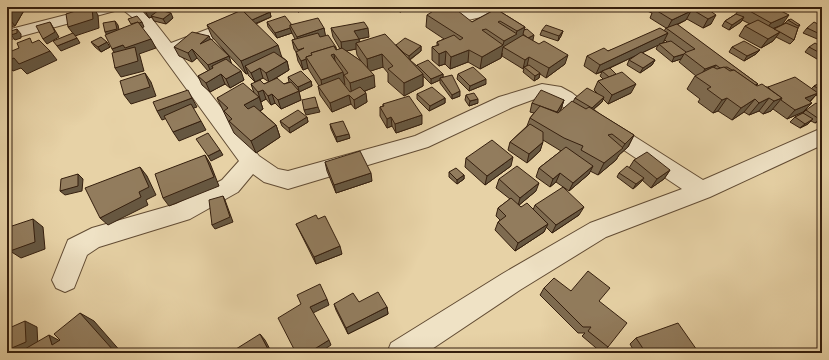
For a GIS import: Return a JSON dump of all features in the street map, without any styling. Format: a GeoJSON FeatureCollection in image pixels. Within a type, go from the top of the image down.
{"type":"FeatureCollection","features":[{"type":"Feature","properties":{"kind":"street"},"geometry":{"type":"LineString","coordinates":[[7,35],[116,7]]}},
{"type":"Feature","properties":{"kind":"street"},"geometry":{"type":"LineString","coordinates":[[129,7],[143,18],[251,162],[272,176],[288,180],[421,142],[506,102],[542,90],[554,92],[565,98],[592,119],[702,191]]}},
{"type":"Feature","properties":{"kind":"street"},"geometry":{"type":"LineString","coordinates":[[168,50],[230,26],[253,7]]}},
{"type":"Feature","properties":{"kind":"street"},"geometry":{"type":"LineString","coordinates":[[449,17],[477,13],[495,7]]}},
{"type":"Feature","properties":{"kind":"street"},"geometry":{"type":"LineString","coordinates":[[402,353],[511,282],[598,230],[702,191],[820,139]]}},
{"type":"Feature","properties":{"kind":"street"},"geometry":{"type":"LineString","coordinates":[[66,280],[77,248],[92,239],[182,212],[230,186],[251,162]]}},
{"type":"Feature","properties":{"kind":"building"},"geometry":{"type":"Polygon","coordinates":[[[92,7],[93,19],[68,27],[66,14],[92,7]]]}},
{"type":"Feature","properties":{"kind":"building"},"geometry":{"type":"Polygon","coordinates":[[[252,7],[263,7],[270,12],[252,20],[243,11],[252,7]]]}},
{"type":"Feature","properties":{"kind":"building"},"geometry":{"type":"Polygon","coordinates":[[[453,7],[472,22],[496,9],[525,27],[517,31],[500,21],[498,22],[517,34],[504,41],[486,29],[482,30],[503,45],[482,57],[469,50],[451,57],[446,51],[439,54],[432,47],[439,45],[437,42],[454,35],[460,40],[463,38],[427,15],[438,8],[453,7]]]}},
{"type":"Feature","properties":{"kind":"building"},"geometry":{"type":"Polygon","coordinates":[[[659,7],[684,7],[691,11],[672,20],[654,9],[659,7]]]}},
{"type":"Feature","properties":{"kind":"building"},"geometry":{"type":"Polygon","coordinates":[[[688,7],[712,7],[714,8],[709,10],[716,15],[708,19],[688,7]]]}},
{"type":"Feature","properties":{"kind":"building"},"geometry":{"type":"Polygon","coordinates":[[[745,7],[773,7],[789,15],[771,23],[745,7]]]}},
{"type":"Feature","properties":{"kind":"building"},"geometry":{"type":"Polygon","coordinates":[[[159,10],[171,13],[163,19],[151,16],[159,10]]]}},
{"type":"Feature","properties":{"kind":"building"},"geometry":{"type":"Polygon","coordinates":[[[242,10],[278,45],[241,61],[207,25],[242,10]]]}},
{"type":"Feature","properties":{"kind":"building"},"geometry":{"type":"Polygon","coordinates":[[[736,14],[744,17],[732,25],[725,21],[736,14]]]}},
{"type":"Feature","properties":{"kind":"building"},"geometry":{"type":"Polygon","coordinates":[[[137,16],[142,22],[131,24],[128,19],[137,16]]]}},
{"type":"Feature","properties":{"kind":"building"},"geometry":{"type":"Polygon","coordinates":[[[285,16],[292,25],[290,25],[290,28],[275,33],[267,22],[285,16]]]}},
{"type":"Feature","properties":{"kind":"building"},"geometry":{"type":"Polygon","coordinates":[[[318,18],[324,28],[297,37],[290,25],[318,18]]]}},
{"type":"Feature","properties":{"kind":"building"},"geometry":{"type":"Polygon","coordinates":[[[791,19],[800,25],[798,26],[788,20],[791,19]]]}},
{"type":"Feature","properties":{"kind":"building"},"geometry":{"type":"Polygon","coordinates":[[[758,20],[780,32],[768,39],[745,26],[758,20]]]}},
{"type":"Feature","properties":{"kind":"building"},"geometry":{"type":"Polygon","coordinates":[[[115,21],[117,29],[105,32],[103,23],[115,21]]]}},
{"type":"Feature","properties":{"kind":"building"},"geometry":{"type":"Polygon","coordinates":[[[50,22],[55,32],[43,39],[36,26],[50,22]]]}},
{"type":"Feature","properties":{"kind":"building"},"geometry":{"type":"Polygon","coordinates":[[[138,22],[151,39],[125,48],[123,45],[112,49],[105,35],[138,22]]]}},
{"type":"Feature","properties":{"kind":"building"},"geometry":{"type":"Polygon","coordinates":[[[364,22],[368,28],[354,31],[359,39],[341,42],[331,28],[364,22]]]}},
{"type":"Feature","properties":{"kind":"building"},"geometry":{"type":"Polygon","coordinates":[[[814,22],[822,26],[822,35],[807,28],[814,22]]]}},
{"type":"Feature","properties":{"kind":"building"},"geometry":{"type":"Polygon","coordinates":[[[786,23],[798,28],[794,40],[774,29],[786,23]]]}},
{"type":"Feature","properties":{"kind":"building"},"geometry":{"type":"Polygon","coordinates":[[[677,24],[758,84],[755,85],[734,70],[727,67],[720,68],[716,65],[705,69],[684,53],[695,49],[666,28],[677,24]]]}},
{"type":"Feature","properties":{"kind":"building"},"geometry":{"type":"Polygon","coordinates":[[[546,25],[563,31],[559,36],[542,30],[546,25]]]}},
{"type":"Feature","properties":{"kind":"building"},"geometry":{"type":"Polygon","coordinates":[[[660,28],[668,33],[600,65],[587,56],[604,48],[608,51],[660,28]]]}},
{"type":"Feature","properties":{"kind":"building"},"geometry":{"type":"Polygon","coordinates":[[[17,29],[17,33],[11,35],[11,31],[17,29]]]}},
{"type":"Feature","properties":{"kind":"building"},"geometry":{"type":"Polygon","coordinates":[[[527,29],[534,35],[528,38],[523,34],[524,30],[527,29]]]}},
{"type":"Feature","properties":{"kind":"building"},"geometry":{"type":"Polygon","coordinates":[[[192,32],[209,36],[200,44],[211,39],[229,56],[208,65],[192,49],[188,53],[174,47],[192,32]]]}},
{"type":"Feature","properties":{"kind":"building"},"geometry":{"type":"Polygon","coordinates":[[[73,33],[77,38],[57,46],[53,41],[73,33]]]}},
{"type":"Feature","properties":{"kind":"building"},"geometry":{"type":"Polygon","coordinates":[[[318,33],[320,37],[328,35],[336,47],[334,48],[334,46],[311,53],[312,55],[301,61],[296,52],[304,48],[298,50],[292,40],[318,33]]]}},
{"type":"Feature","properties":{"kind":"building"},"geometry":{"type":"Polygon","coordinates":[[[385,34],[423,74],[404,83],[388,69],[393,66],[382,54],[367,59],[356,43],[385,34]]]}},
{"type":"Feature","properties":{"kind":"building"},"geometry":{"type":"Polygon","coordinates":[[[523,35],[539,44],[544,41],[568,55],[549,68],[529,57],[525,60],[503,47],[523,35]]]}},
{"type":"Feature","properties":{"kind":"building"},"geometry":{"type":"Polygon","coordinates":[[[101,37],[107,42],[98,47],[91,42],[101,37]]]}},
{"type":"Feature","properties":{"kind":"building"},"geometry":{"type":"Polygon","coordinates":[[[30,38],[32,43],[39,40],[50,51],[19,64],[14,58],[7,61],[7,53],[19,48],[17,43],[30,38]]]}},
{"type":"Feature","properties":{"kind":"building"},"geometry":{"type":"Polygon","coordinates":[[[405,38],[421,46],[409,56],[396,45],[405,38]]]}},
{"type":"Feature","properties":{"kind":"building"},"geometry":{"type":"Polygon","coordinates":[[[671,41],[686,52],[674,57],[659,44],[671,41]]]}},
{"type":"Feature","properties":{"kind":"building"},"geometry":{"type":"Polygon","coordinates":[[[744,41],[760,50],[747,56],[732,47],[744,41]]]}},
{"type":"Feature","properties":{"kind":"building"},"geometry":{"type":"Polygon","coordinates":[[[815,43],[822,47],[822,54],[809,47],[815,43]]]}},
{"type":"Feature","properties":{"kind":"building"},"geometry":{"type":"Polygon","coordinates":[[[334,46],[336,50],[342,48],[361,61],[374,75],[350,83],[344,75],[348,73],[334,54],[331,55],[343,72],[321,80],[306,57],[312,55],[311,53],[334,46]]]}},
{"type":"Feature","properties":{"kind":"building"},"geometry":{"type":"Polygon","coordinates":[[[135,47],[138,61],[115,68],[112,53],[135,47]]]}},
{"type":"Feature","properties":{"kind":"building"},"geometry":{"type":"Polygon","coordinates":[[[274,52],[287,61],[266,73],[260,68],[251,73],[245,66],[274,52]]]}},
{"type":"Feature","properties":{"kind":"building"},"geometry":{"type":"Polygon","coordinates":[[[641,52],[655,60],[643,68],[629,60],[641,52]]]}},
{"type":"Feature","properties":{"kind":"building"},"geometry":{"type":"Polygon","coordinates":[[[226,59],[241,71],[226,79],[221,74],[206,83],[198,76],[213,68],[212,66],[226,59]]]}},
{"type":"Feature","properties":{"kind":"building"},"geometry":{"type":"Polygon","coordinates":[[[428,60],[443,74],[431,79],[417,65],[428,60]]]}},
{"type":"Feature","properties":{"kind":"building"},"geometry":{"type":"Polygon","coordinates":[[[529,65],[540,73],[535,76],[524,67],[529,65]]]}},
{"type":"Feature","properties":{"kind":"building"},"geometry":{"type":"Polygon","coordinates":[[[473,67],[486,79],[470,86],[458,74],[473,67]]]}},
{"type":"Feature","properties":{"kind":"building"},"geometry":{"type":"Polygon","coordinates":[[[713,67],[717,69],[724,67],[730,71],[734,70],[757,86],[762,84],[782,98],[774,101],[769,98],[759,103],[755,99],[741,108],[727,98],[722,100],[707,89],[711,87],[695,76],[713,67]]]}},
{"type":"Feature","properties":{"kind":"building"},"geometry":{"type":"Polygon","coordinates":[[[610,68],[616,74],[609,77],[602,71],[610,68]]]}},
{"type":"Feature","properties":{"kind":"building"},"geometry":{"type":"Polygon","coordinates":[[[301,71],[311,81],[298,87],[288,77],[301,71]]]}},
{"type":"Feature","properties":{"kind":"building"},"geometry":{"type":"Polygon","coordinates":[[[622,72],[636,84],[612,95],[598,81],[622,72]]]}},
{"type":"Feature","properties":{"kind":"building"},"geometry":{"type":"Polygon","coordinates":[[[145,73],[150,87],[124,95],[120,81],[145,73]]]}},
{"type":"Feature","properties":{"kind":"building"},"geometry":{"type":"Polygon","coordinates":[[[452,75],[460,91],[452,95],[440,78],[452,75]]]}},
{"type":"Feature","properties":{"kind":"building"},"geometry":{"type":"Polygon","coordinates":[[[795,77],[818,93],[805,98],[812,103],[795,110],[781,100],[782,98],[768,87],[795,77]]]}},
{"type":"Feature","properties":{"kind":"building"},"geometry":{"type":"Polygon","coordinates":[[[277,78],[284,84],[291,82],[299,91],[278,100],[272,94],[268,96],[263,90],[258,92],[251,84],[260,80],[264,84],[277,78]]]}},
{"type":"Feature","properties":{"kind":"building"},"geometry":{"type":"Polygon","coordinates":[[[339,78],[350,92],[360,87],[366,93],[354,100],[349,95],[330,103],[318,86],[339,78]]]}},
{"type":"Feature","properties":{"kind":"building"},"geometry":{"type":"Polygon","coordinates":[[[822,82],[822,91],[814,86],[822,82]]]}},
{"type":"Feature","properties":{"kind":"building"},"geometry":{"type":"Polygon","coordinates":[[[243,83],[259,97],[244,105],[248,109],[254,106],[276,125],[251,141],[229,121],[232,119],[224,111],[228,108],[217,98],[243,83]]]}},
{"type":"Feature","properties":{"kind":"building"},"geometry":{"type":"Polygon","coordinates":[[[432,87],[445,98],[430,106],[417,94],[432,87]]]}},
{"type":"Feature","properties":{"kind":"building"},"geometry":{"type":"Polygon","coordinates":[[[587,88],[604,97],[592,108],[575,98],[587,88]]]}},
{"type":"Feature","properties":{"kind":"building"},"geometry":{"type":"Polygon","coordinates":[[[188,90],[192,98],[157,111],[153,102],[188,90]]]}},
{"type":"Feature","properties":{"kind":"building"},"geometry":{"type":"Polygon","coordinates":[[[541,90],[564,100],[557,112],[532,103],[541,90]]]}},
{"type":"Feature","properties":{"kind":"building"},"geometry":{"type":"Polygon","coordinates":[[[474,93],[478,99],[470,101],[466,95],[474,93]]]}},
{"type":"Feature","properties":{"kind":"building"},"geometry":{"type":"Polygon","coordinates":[[[409,96],[422,115],[395,124],[391,117],[387,119],[380,107],[384,106],[383,104],[409,96]]]}},
{"type":"Feature","properties":{"kind":"building"},"geometry":{"type":"Polygon","coordinates":[[[315,97],[318,107],[304,110],[302,100],[315,97]]]}},
{"type":"Feature","properties":{"kind":"building"},"geometry":{"type":"Polygon","coordinates":[[[572,101],[586,109],[589,107],[634,135],[625,144],[612,134],[608,135],[623,148],[604,163],[581,150],[583,146],[564,138],[530,118],[540,106],[558,113],[572,101]]]}},
{"type":"Feature","properties":{"kind":"building"},"geometry":{"type":"Polygon","coordinates":[[[816,103],[822,107],[822,117],[819,119],[806,110],[816,103]]]}},
{"type":"Feature","properties":{"kind":"building"},"geometry":{"type":"Polygon","coordinates":[[[191,104],[201,121],[173,132],[164,116],[191,104]]]}},
{"type":"Feature","properties":{"kind":"building"},"geometry":{"type":"Polygon","coordinates":[[[298,110],[307,117],[289,128],[280,121],[298,110]]]}},
{"type":"Feature","properties":{"kind":"building"},"geometry":{"type":"Polygon","coordinates":[[[803,113],[813,119],[805,124],[795,117],[803,113]]]}},
{"type":"Feature","properties":{"kind":"building"},"geometry":{"type":"Polygon","coordinates":[[[343,121],[349,134],[336,137],[330,124],[343,121]]]}},
{"type":"Feature","properties":{"kind":"building"},"geometry":{"type":"Polygon","coordinates":[[[530,124],[543,132],[543,142],[529,154],[510,142],[530,124]]]}},
{"type":"Feature","properties":{"kind":"building"},"geometry":{"type":"Polygon","coordinates":[[[208,133],[220,150],[208,156],[196,139],[208,133]]]}},
{"type":"Feature","properties":{"kind":"building"},"geometry":{"type":"Polygon","coordinates":[[[492,140],[513,157],[487,176],[466,158],[492,140]]]}},
{"type":"Feature","properties":{"kind":"building"},"geometry":{"type":"Polygon","coordinates":[[[566,147],[593,166],[573,183],[560,173],[553,179],[539,168],[566,147]]]}},
{"type":"Feature","properties":{"kind":"building"},"geometry":{"type":"Polygon","coordinates":[[[360,151],[371,173],[334,185],[325,162],[360,151]]]}},
{"type":"Feature","properties":{"kind":"building"},"geometry":{"type":"Polygon","coordinates":[[[647,152],[670,170],[657,179],[634,160],[647,152]]]}},
{"type":"Feature","properties":{"kind":"building"},"geometry":{"type":"Polygon","coordinates":[[[205,155],[214,177],[163,198],[155,174],[205,155]]]}},
{"type":"Feature","properties":{"kind":"building"},"geometry":{"type":"Polygon","coordinates":[[[517,166],[539,183],[520,198],[499,179],[517,166]]]}},
{"type":"Feature","properties":{"kind":"building"},"geometry":{"type":"Polygon","coordinates":[[[627,166],[644,178],[636,184],[619,173],[627,166]]]}},
{"type":"Feature","properties":{"kind":"building"},"geometry":{"type":"Polygon","coordinates":[[[140,167],[149,187],[139,192],[141,197],[100,218],[85,188],[140,167]]]}},
{"type":"Feature","properties":{"kind":"building"},"geometry":{"type":"Polygon","coordinates":[[[456,168],[464,175],[457,180],[449,172],[456,168]]]}},
{"type":"Feature","properties":{"kind":"building"},"geometry":{"type":"Polygon","coordinates":[[[78,174],[78,186],[60,191],[61,179],[78,174]]]}},
{"type":"Feature","properties":{"kind":"building"},"geometry":{"type":"Polygon","coordinates":[[[563,187],[584,207],[556,225],[535,205],[563,187]]]}},
{"type":"Feature","properties":{"kind":"building"},"geometry":{"type":"Polygon","coordinates":[[[223,196],[230,217],[212,225],[209,200],[223,196]]]}},
{"type":"Feature","properties":{"kind":"building"},"geometry":{"type":"Polygon","coordinates":[[[511,198],[521,207],[527,203],[548,224],[518,243],[498,222],[506,216],[498,208],[511,198]]]}},
{"type":"Feature","properties":{"kind":"building"},"geometry":{"type":"Polygon","coordinates":[[[316,215],[318,219],[325,216],[340,246],[314,257],[296,224],[316,215]]]}},
{"type":"Feature","properties":{"kind":"building"},"geometry":{"type":"Polygon","coordinates":[[[33,219],[35,242],[10,251],[9,227],[33,219]]]}},
{"type":"Feature","properties":{"kind":"building"},"geometry":{"type":"Polygon","coordinates":[[[588,271],[610,288],[599,301],[627,323],[608,347],[588,331],[591,327],[583,327],[544,288],[554,278],[571,291],[588,271]]]}},
{"type":"Feature","properties":{"kind":"building"},"geometry":{"type":"Polygon","coordinates":[[[320,284],[327,299],[310,307],[329,340],[308,353],[296,353],[278,318],[301,304],[297,295],[320,284]]]}},
{"type":"Feature","properties":{"kind":"building"},"geometry":{"type":"Polygon","coordinates":[[[378,292],[387,307],[346,328],[334,304],[353,293],[359,302],[378,292]]]}},
{"type":"Feature","properties":{"kind":"building"},"geometry":{"type":"Polygon","coordinates":[[[80,313],[113,350],[109,353],[18,353],[49,335],[52,345],[60,340],[54,334],[80,313]]]}},
{"type":"Feature","properties":{"kind":"building"},"geometry":{"type":"Polygon","coordinates":[[[25,321],[26,342],[7,350],[7,329],[25,321]]]}},
{"type":"Feature","properties":{"kind":"building"},"geometry":{"type":"Polygon","coordinates":[[[678,323],[699,353],[646,353],[636,338],[678,323]]]}},
{"type":"Feature","properties":{"kind":"building"},"geometry":{"type":"Polygon","coordinates":[[[260,334],[270,353],[238,353],[236,349],[260,334]]]}}]}
